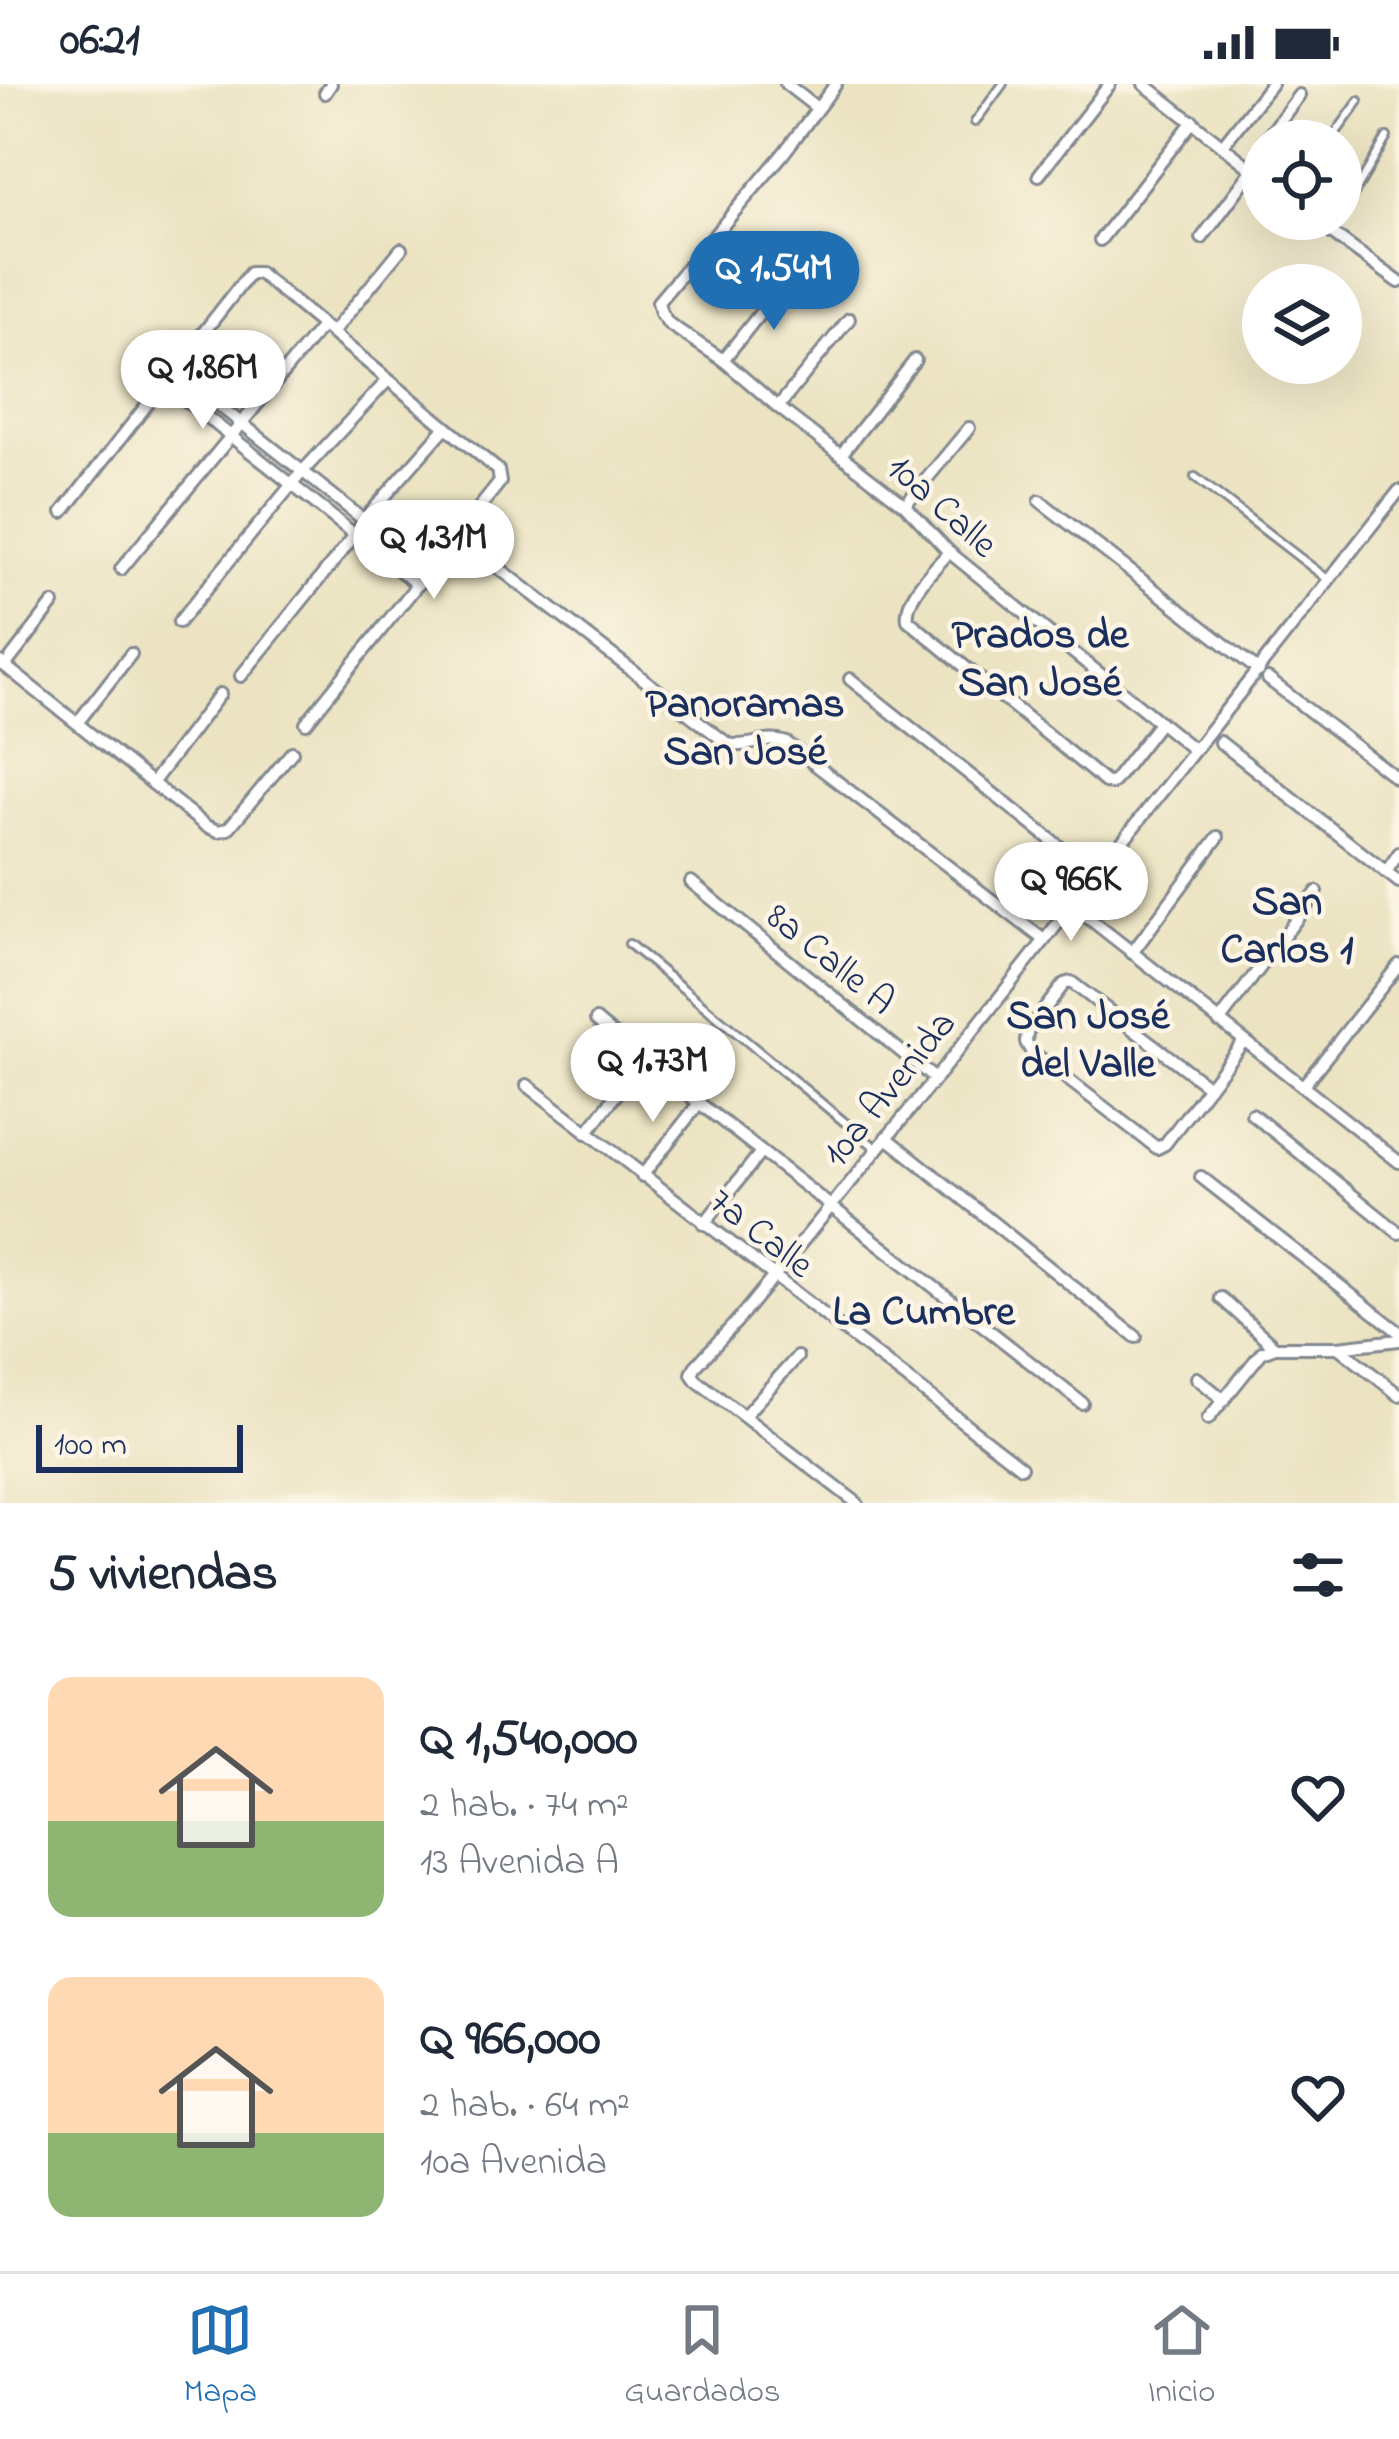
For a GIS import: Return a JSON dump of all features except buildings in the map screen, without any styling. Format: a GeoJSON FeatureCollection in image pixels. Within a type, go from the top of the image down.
{"type":"FeatureCollection","features":[{"type":"Feature","properties":{"kind":"street"},"geometry":{"type":"LineString","coordinates":[[786,84],[817,108],[836,84]]}},
{"type":"Feature","properties":{"kind":"street"},"geometry":{"type":"LineString","coordinates":[[1039,175],[1111,84]]}},
{"type":"Feature","properties":{"kind":"street"},"geometry":{"type":"LineString","coordinates":[[1144,84],[1242,161]]}},
{"type":"Feature","properties":{"kind":"street"},"geometry":{"type":"LineString","coordinates":[[1223,145],[1271,84]]}},
{"type":"Feature","properties":{"kind":"street"},"geometry":{"type":"LineString","coordinates":[[1280,120],[1299,95]]}},
{"type":"Feature","properties":{"kind":"street","name":"10a Calle"},"geometry":{"type":"LineString","coordinates":[[817,108],[658,302],[669,324],[723,360],[905,506],[949,552],[1194,750]]}},
{"type":"Feature","properties":{"kind":"street"},"geometry":{"type":"LineString","coordinates":[[1100,240],[1192,122]]}},
{"type":"Feature","properties":{"kind":"street"},"geometry":{"type":"LineString","coordinates":[[1202,238],[1242,186]]}},
{"type":"Feature","properties":{"kind":"street"},"geometry":{"type":"LineString","coordinates":[[1338,240],[1399,282]]}},
{"type":"Feature","properties":{"kind":"street"},"geometry":{"type":"LineString","coordinates":[[121,568],[240,423],[400,249]]}},
{"type":"Feature","properties":{"kind":"street"},"geometry":{"type":"LineString","coordinates":[[63,512],[250,273],[259,273],[498,470],[500,482],[306,723]]}},
{"type":"Feature","properties":{"kind":"street"},"geometry":{"type":"LineString","coordinates":[[723,360],[789,277]]}},
{"type":"Feature","properties":{"kind":"street"},"geometry":{"type":"LineString","coordinates":[[778,407],[849,319]]}},
{"type":"Feature","properties":{"kind":"street"},"geometry":{"type":"LineString","coordinates":[[842,455],[915,360]]}},
{"type":"Feature","properties":{"kind":"street"},"geometry":{"type":"LineString","coordinates":[[174,370],[427,574]]}},
{"type":"Feature","properties":{"kind":"street"},"geometry":{"type":"LineString","coordinates":[[179,622],[302,472],[388,380]]}},
{"type":"Feature","properties":{"kind":"street"},"geometry":{"type":"LineString","coordinates":[[164,383],[418,585]]}},
{"type":"Feature","properties":{"kind":"street"},"geometry":{"type":"LineString","coordinates":[[241,676],[364,520],[445,428]]}},
{"type":"Feature","properties":{"kind":"street"},"geometry":{"type":"LineString","coordinates":[[905,506],[969,428]]}},
{"type":"Feature","properties":{"kind":"street","name":"10a Avenida"},"geometry":{"type":"LineString","coordinates":[[744,1416],[696,1380],[695,1367],[935,1078],[1194,750],[1263,675],[1398,494]]}},
{"type":"Feature","properties":{"kind":"street"},"geometry":{"type":"LineString","coordinates":[[1040,501],[1399,781]]}},
{"type":"Feature","properties":{"kind":"street"},"geometry":{"type":"LineString","coordinates":[[457,536],[728,744],[771,739],[787,743],[1044,940]]}},
{"type":"Feature","properties":{"kind":"street"},"geometry":{"type":"LineString","coordinates":[[949,552],[912,599],[908,620],[1105,782],[1115,780],[1160,722]]}},
{"type":"Feature","properties":{"kind":"street"},"geometry":{"type":"LineString","coordinates":[[53,604],[3,664],[206,826],[228,829],[292,752]]}},
{"type":"Feature","properties":{"kind":"street"},"geometry":{"type":"LineString","coordinates":[[77,722],[131,655]]}},
{"type":"Feature","properties":{"kind":"street"},"geometry":{"type":"LineString","coordinates":[[850,680],[1095,875]]}},
{"type":"Feature","properties":{"kind":"street"},"geometry":{"type":"LineString","coordinates":[[153,782],[220,694]]}},
{"type":"Feature","properties":{"kind":"street"},"geometry":{"type":"LineString","coordinates":[[1220,742],[1399,882]]}},
{"type":"Feature","properties":{"kind":"street"},"geometry":{"type":"LineString","coordinates":[[1132,953],[1218,837]]}},
{"type":"Feature","properties":{"kind":"street"},"geometry":{"type":"LineString","coordinates":[[1386,872],[1399,853]]}},
{"type":"Feature","properties":{"kind":"street","name":"8a Calle A"},"geometry":{"type":"LineString","coordinates":[[691,882],[935,1078]]}},
{"type":"Feature","properties":{"kind":"street"},"geometry":{"type":"LineString","coordinates":[[1219,1022],[1317,892]]}},
{"type":"Feature","properties":{"kind":"street"},"geometry":{"type":"LineString","coordinates":[[1072,905],[1399,1162]]}},
{"type":"Feature","properties":{"kind":"street"},"geometry":{"type":"LineString","coordinates":[[1303,1086],[1399,965]]}},
{"type":"Feature","properties":{"kind":"street"},"geometry":{"type":"LineString","coordinates":[[1209,1087],[1078,984],[1064,984],[1027,1032],[1031,1051],[1156,1148],[1165,1144],[1244,1042]]}},
{"type":"Feature","properties":{"kind":"street"},"geometry":{"type":"LineString","coordinates":[[596,1020],[1082,1403]]}},
{"type":"Feature","properties":{"kind":"street"},"geometry":{"type":"LineString","coordinates":[[587,1133],[643,1059]]}},
{"type":"Feature","properties":{"kind":"street","name":"7a Calle"},"geometry":{"type":"LineString","coordinates":[[527,1085],[1021,1468]]}},
{"type":"Feature","properties":{"kind":"street"},"geometry":{"type":"LineString","coordinates":[[642,1176],[700,1102]]}},
{"type":"Feature","properties":{"kind":"street"},"geometry":{"type":"LineString","coordinates":[[1252,1114],[1399,1233]]}},
{"type":"Feature","properties":{"kind":"street"},"geometry":{"type":"LineString","coordinates":[[886,1137],[1136,1337]]}},
{"type":"Feature","properties":{"kind":"street"},"geometry":{"type":"LineString","coordinates":[[704,1224],[761,1152]]}},
{"type":"Feature","properties":{"kind":"street"},"geometry":{"type":"LineString","coordinates":[[1201,1178],[1399,1336]]}},
{"type":"Feature","properties":{"kind":"street"},"geometry":{"type":"LineString","coordinates":[[1221,1298],[1275,1346]]}},
{"type":"Feature","properties":{"kind":"street"},"geometry":{"type":"LineString","coordinates":[[1208,1418],[1262,1352],[1275,1346],[1338,1347],[1399,1336]]}},
{"type":"Feature","properties":{"kind":"street"},"geometry":{"type":"LineString","coordinates":[[1338,1347],[1399,1395]]}},
{"type":"Feature","properties":{"kind":"street"},"geometry":{"type":"LineString","coordinates":[[797,1357],[744,1416],[857,1503]]}},
{"type":"Feature","properties":{"kind":"street"},"geometry":{"type":"LineString","coordinates":[[1197,1378],[1224,1400]]}},
{"type":"Feature","properties":{"kind":"lane"},"geometry":{"type":"LineString","coordinates":[[975,122],[1003,84]]}},
{"type":"Feature","properties":{"kind":"lane"},"geometry":{"type":"LineString","coordinates":[[1345,120],[1359,101]]}},
{"type":"Feature","properties":{"kind":"lane"},"geometry":{"type":"LineString","coordinates":[[1362,180],[1387,136]]}},
{"type":"Feature","properties":{"kind":"lane"},"geometry":{"type":"LineString","coordinates":[[1195,477],[1330,582]]}},
{"type":"Feature","properties":{"kind":"lane"},"geometry":{"type":"LineString","coordinates":[[629,944],[876,1148]]}},
{"type":"Feature","properties":{"kind":"district","name":"Prados de San José"},"geometry":{"type":"Point","coordinates":[1040,656]}},
{"type":"Feature","properties":{"kind":"district","name":"Panoramas San José"},"geometry":{"type":"Point","coordinates":[745,725]}},
{"type":"Feature","properties":{"kind":"district","name":"San Carlos 1"},"geometry":{"type":"Point","coordinates":[1287,923]}},
{"type":"Feature","properties":{"kind":"district","name":"San José del Valle"},"geometry":{"type":"Point","coordinates":[1088,1037]}},
{"type":"Feature","properties":{"kind":"district","name":"La Cumbre"},"geometry":{"type":"Point","coordinates":[924,1309]}}]}
